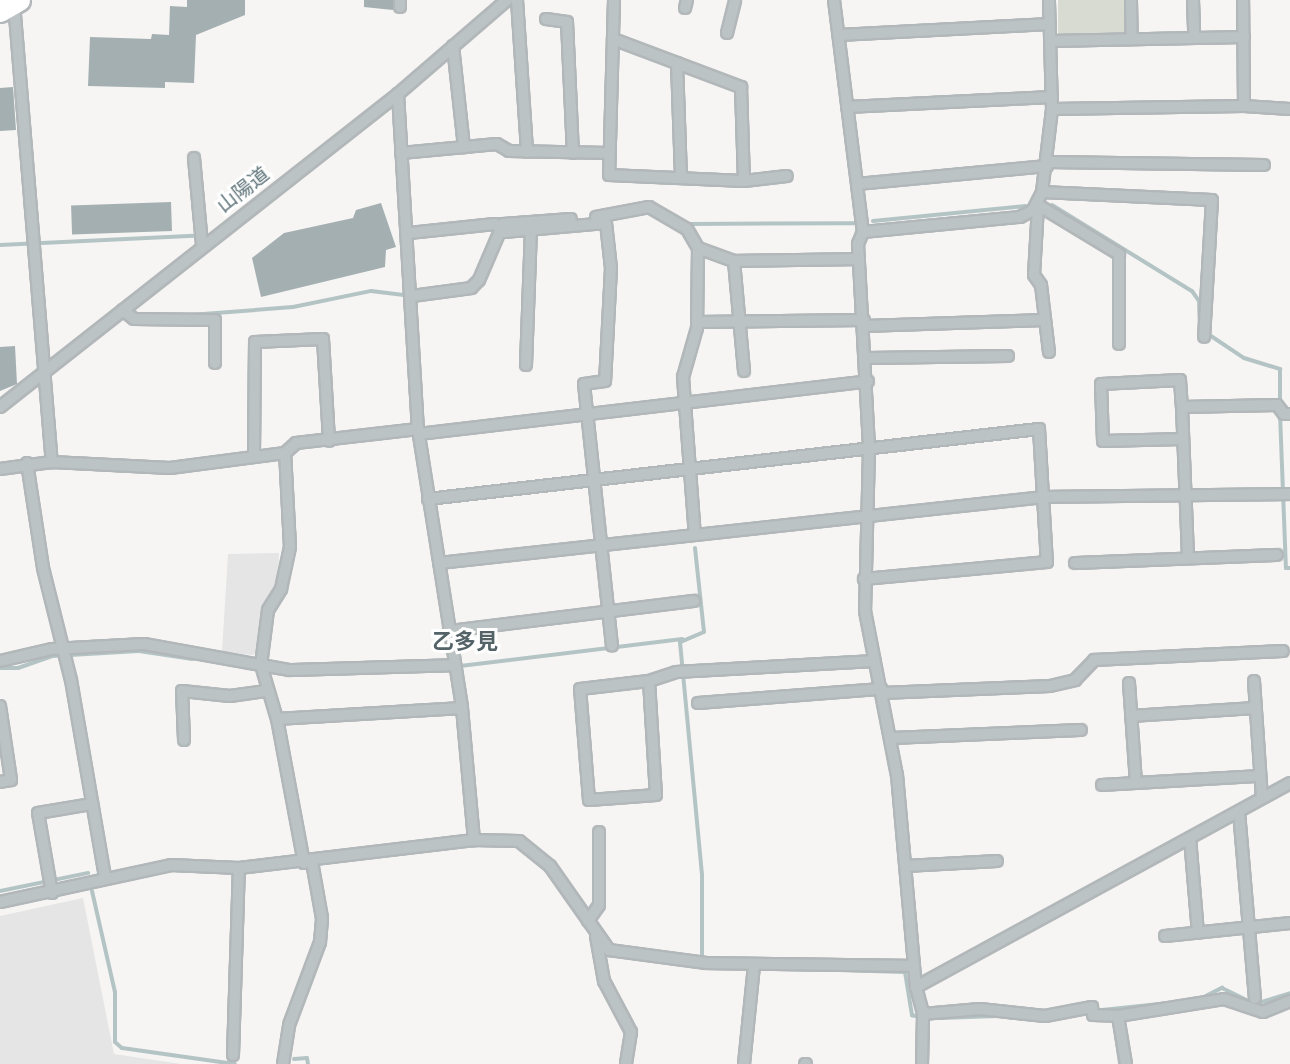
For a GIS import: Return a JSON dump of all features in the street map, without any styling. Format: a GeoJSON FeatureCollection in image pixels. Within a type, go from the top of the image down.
{"type":"FeatureCollection","features":[{"type":"Feature","properties":{"kind":"street","name":"山陽道"},"geometry":{"type":"LineString","coordinates":[[0,407],[202,244],[398,94],[507,0]]}},
{"type":"Feature","properties":{"kind":"street"},"geometry":{"type":"LineString","coordinates":[[517,0],[527,152]]}},
{"type":"Feature","properties":{"kind":"street"},"geometry":{"type":"LineString","coordinates":[[614,0],[609,174],[744,180],[787,176]]}},
{"type":"Feature","properties":{"kind":"street"},"geometry":{"type":"LineString","coordinates":[[727,33],[735,0]]}},
{"type":"Feature","properties":{"kind":"street"},"geometry":{"type":"LineString","coordinates":[[834,0],[863,232],[859,260],[867,358],[869,449],[864,516],[865,611],[891,738],[906,866],[916,987],[923,1017],[922,1064]]}},
{"type":"Feature","properties":{"kind":"street"},"geometry":{"type":"LineString","coordinates":[[1049,0],[1052,109],[1047,164],[1038,205],[1034,275],[1041,285],[1049,352]]}},
{"type":"Feature","properties":{"kind":"street"},"geometry":{"type":"LineString","coordinates":[[1131,0],[1132,39]]}},
{"type":"Feature","properties":{"kind":"street"},"geometry":{"type":"LineString","coordinates":[[1193,0],[1194,37]]}},
{"type":"Feature","properties":{"kind":"street"},"geometry":{"type":"LineString","coordinates":[[1243,0],[1244,106]]}},
{"type":"Feature","properties":{"kind":"street"},"geometry":{"type":"LineString","coordinates":[[11,4],[48,370],[52,462]]}},
{"type":"Feature","properties":{"kind":"street"},"geometry":{"type":"LineString","coordinates":[[546,19],[567,22],[573,153]]}},
{"type":"Feature","properties":{"kind":"street"},"geometry":{"type":"LineString","coordinates":[[839,35],[1050,24]]}},
{"type":"Feature","properties":{"kind":"street"},"geometry":{"type":"LineString","coordinates":[[1051,41],[1244,37]]}},
{"type":"Feature","properties":{"kind":"street"},"geometry":{"type":"LineString","coordinates":[[613,39],[741,87],[744,180]]}},
{"type":"Feature","properties":{"kind":"street"},"geometry":{"type":"LineString","coordinates":[[453,46],[464,147]]}},
{"type":"Feature","properties":{"kind":"street"},"geometry":{"type":"LineString","coordinates":[[677,63],[681,178]]}},
{"type":"Feature","properties":{"kind":"street"},"geometry":{"type":"LineString","coordinates":[[398,94],[409,233],[419,431],[462,708],[474,840]]}},
{"type":"Feature","properties":{"kind":"street"},"geometry":{"type":"LineString","coordinates":[[847,107],[1052,97]]}},
{"type":"Feature","properties":{"kind":"street"},"geometry":{"type":"LineString","coordinates":[[1052,109],[1244,106],[1290,109]]}},
{"type":"Feature","properties":{"kind":"street"},"geometry":{"type":"LineString","coordinates":[[401,153],[497,144],[509,151],[609,153]]}},
{"type":"Feature","properties":{"kind":"street"},"geometry":{"type":"LineString","coordinates":[[194,158],[202,244]]}},
{"type":"Feature","properties":{"kind":"street"},"geometry":{"type":"LineString","coordinates":[[857,184],[1047,164],[1264,165]]}},
{"type":"Feature","properties":{"kind":"street"},"geometry":{"type":"LineString","coordinates":[[1042,192],[1212,200],[1204,334]]}},
{"type":"Feature","properties":{"kind":"street"},"geometry":{"type":"LineString","coordinates":[[863,232],[1020,217],[1038,205]]}},
{"type":"Feature","properties":{"kind":"street"},"geometry":{"type":"LineString","coordinates":[[1038,205],[1119,254],[1119,344]]}},
{"type":"Feature","properties":{"kind":"street"},"geometry":{"type":"LineString","coordinates":[[412,297],[471,288],[479,280],[503,224],[608,216],[649,207],[678,222],[698,248],[734,261],[859,260]]}},
{"type":"Feature","properties":{"kind":"street"},"geometry":{"type":"LineString","coordinates":[[409,233],[495,224],[500,228],[531,230],[606,223],[611,268],[605,381],[584,384],[612,646]]}},
{"type":"Feature","properties":{"kind":"street"},"geometry":{"type":"LineString","coordinates":[[526,365],[531,230]]}},
{"type":"Feature","properties":{"kind":"street"},"geometry":{"type":"LineString","coordinates":[[694,535],[683,403],[686,359],[697,322],[698,248]]}},
{"type":"Feature","properties":{"kind":"street"},"geometry":{"type":"LineString","coordinates":[[734,261],[744,370]]}},
{"type":"Feature","properties":{"kind":"street"},"geometry":{"type":"LineString","coordinates":[[123,310],[134,319],[215,320],[215,363]]}},
{"type":"Feature","properties":{"kind":"street"},"geometry":{"type":"LineString","coordinates":[[697,322],[864,323],[1045,320]]}},
{"type":"Feature","properties":{"kind":"street"},"geometry":{"type":"LineString","coordinates":[[254,456],[255,342],[323,339],[329,441]]}},
{"type":"Feature","properties":{"kind":"street"},"geometry":{"type":"LineString","coordinates":[[867,358],[1008,356]]}},
{"type":"Feature","properties":{"kind":"street"},"geometry":{"type":"LineString","coordinates":[[1183,439],[1102,441],[1101,384],[1180,380],[1182,407],[1188,558]]}},
{"type":"Feature","properties":{"kind":"street"},"geometry":{"type":"LineString","coordinates":[[0,469],[27,463],[52,462],[149,469],[285,453],[296,443],[586,414],[868,381]]}},
{"type":"Feature","properties":{"kind":"street"},"geometry":{"type":"LineString","coordinates":[[1182,407],[1284,410]]}},
{"type":"Feature","properties":{"kind":"street"},"geometry":{"type":"LineString","coordinates":[[428,499],[1039,429],[1047,562],[864,579]]}},
{"type":"Feature","properties":{"kind":"street"},"geometry":{"type":"LineString","coordinates":[[283,1064],[289,1025],[320,942],[322,918],[277,719],[261,665],[268,610],[282,589],[290,547],[285,453]]}},
{"type":"Feature","properties":{"kind":"street"},"geometry":{"type":"LineString","coordinates":[[27,463],[105,876]]}},
{"type":"Feature","properties":{"kind":"street"},"geometry":{"type":"LineString","coordinates":[[439,563],[1044,497],[1286,494]]}},
{"type":"Feature","properties":{"kind":"street"},"geometry":{"type":"LineString","coordinates":[[1075,563],[1277,555]]}},
{"type":"Feature","properties":{"kind":"street"},"geometry":{"type":"LineString","coordinates":[[449,631],[694,602]]}},
{"type":"Feature","properties":{"kind":"street"},"geometry":{"type":"LineString","coordinates":[[0,662],[144,644],[289,670],[455,665]]}},
{"type":"Feature","properties":{"kind":"street"},"geometry":{"type":"LineString","coordinates":[[698,703],[881,691],[1050,686],[1075,680],[1094,660],[1283,651]]}},
{"type":"Feature","properties":{"kind":"street"},"geometry":{"type":"LineString","coordinates":[[649,681],[656,795],[589,800],[580,689],[649,681],[682,671],[875,660]]}},
{"type":"Feature","properties":{"kind":"street"},"geometry":{"type":"LineString","coordinates":[[1254,681],[1262,798]]}},
{"type":"Feature","properties":{"kind":"street"},"geometry":{"type":"LineString","coordinates":[[1129,683],[1136,783]]}},
{"type":"Feature","properties":{"kind":"street"},"geometry":{"type":"LineString","coordinates":[[184,740],[182,691],[230,696],[267,691]]}},
{"type":"Feature","properties":{"kind":"street"},"geometry":{"type":"LineString","coordinates":[[0,706],[10,780],[0,782]]}},
{"type":"Feature","properties":{"kind":"street"},"geometry":{"type":"LineString","coordinates":[[277,719],[462,708]]}},
{"type":"Feature","properties":{"kind":"street"},"geometry":{"type":"LineString","coordinates":[[1131,716],[1256,708]]}},
{"type":"Feature","properties":{"kind":"street"},"geometry":{"type":"LineString","coordinates":[[891,738],[1081,730]]}},
{"type":"Feature","properties":{"kind":"street"},"geometry":{"type":"LineString","coordinates":[[1101,784],[1260,776]]}},
{"type":"Feature","properties":{"kind":"street"},"geometry":{"type":"LineString","coordinates":[[916,987],[1290,783]]}},
{"type":"Feature","properties":{"kind":"street"},"geometry":{"type":"LineString","coordinates":[[50,885],[38,813],[92,804]]}},
{"type":"Feature","properties":{"kind":"street"},"geometry":{"type":"LineString","coordinates":[[1239,812],[1255,998]]}},
{"type":"Feature","properties":{"kind":"street"},"geometry":{"type":"LineString","coordinates":[[588,921],[599,905],[598,832]]}},
{"type":"Feature","properties":{"kind":"street"},"geometry":{"type":"LineString","coordinates":[[1190,838],[1198,933]]}},
{"type":"Feature","properties":{"kind":"street"},"geometry":{"type":"LineString","coordinates":[[0,902],[50,885],[171,865],[239,868],[308,862],[474,840],[519,841],[550,866],[596,936],[609,950],[644,957],[754,969],[914,966]]}},
{"type":"Feature","properties":{"kind":"street"},"geometry":{"type":"LineString","coordinates":[[906,866],[997,861]]}},
{"type":"Feature","properties":{"kind":"street"},"geometry":{"type":"LineString","coordinates":[[233,1055],[239,868]]}},
{"type":"Feature","properties":{"kind":"street"},"geometry":{"type":"LineString","coordinates":[[1165,936],[1290,923]]}},
{"type":"Feature","properties":{"kind":"street"},"geometry":{"type":"LineString","coordinates":[[596,936],[604,981],[631,1032],[626,1064]]}},
{"type":"Feature","properties":{"kind":"street"},"geometry":{"type":"LineString","coordinates":[[744,1064],[754,969]]}},
{"type":"Feature","properties":{"kind":"street"},"geometry":{"type":"LineString","coordinates":[[923,1017],[980,1010],[1045,1016],[1092,1012],[1115,1016],[1224,999],[1263,1012],[1290,1001]]}},
{"type":"Feature","properties":{"kind":"street"},"geometry":{"type":"LineString","coordinates":[[1115,1016],[1126,1064]]}},
{"type":"Feature","properties":{"kind":"shaded area"},"geometry":{"type":"Polygon","coordinates":[[[1058,0],[1127,0],[1127,34],[1058,34],[1058,0]]]}},
{"type":"Feature","properties":{"kind":"shaded area"},"geometry":{"type":"Polygon","coordinates":[[[279,553],[278,581],[260,619],[259,649],[253,655],[222,652],[228,554],[279,553]]]}},
{"type":"Feature","properties":{"kind":"shaded area"},"geometry":{"type":"Polygon","coordinates":[[[83,898],[114,1054],[181,1064],[0,1064],[0,916],[83,898]]]}},
{"type":"Feature","properties":{"kind":"building"},"geometry":{"type":"Polygon","coordinates":[[[187,0],[245,0],[245,15],[196,35],[194,83],[165,82],[165,88],[88,86],[90,37],[151,39],[152,34],[169,35],[170,6],[187,7],[187,0]]]}},
{"type":"Feature","properties":{"kind":"building"},"geometry":{"type":"Polygon","coordinates":[[[364,0],[393,0],[393,10],[364,7],[364,0]]]}},
{"type":"Feature","properties":{"kind":"building"},"geometry":{"type":"Polygon","coordinates":[[[13,87],[16,130],[0,131],[0,88],[13,87]]]}},
{"type":"Feature","properties":{"kind":"building"},"geometry":{"type":"Polygon","coordinates":[[[171,202],[172,231],[72,234],[71,205],[171,202]]]}},
{"type":"Feature","properties":{"kind":"building"},"geometry":{"type":"Polygon","coordinates":[[[381,203],[396,247],[386,250],[385,267],[261,297],[252,258],[284,233],[353,218],[356,210],[381,203]]]}},
{"type":"Feature","properties":{"kind":"building"},"geometry":{"type":"Polygon","coordinates":[[[15,346],[17,384],[0,391],[0,347],[15,346]]]}},
{"type":"Feature","properties":{"kind":"waterway"},"geometry":{"type":"LineString","coordinates":[[1052,205],[1192,291],[1199,301],[1200,324]]}},
{"type":"Feature","properties":{"kind":"waterway"},"geometry":{"type":"LineString","coordinates":[[873,221],[1025,206]]}},
{"type":"Feature","properties":{"kind":"waterway"},"geometry":{"type":"LineString","coordinates":[[690,224],[854,223]]}},
{"type":"Feature","properties":{"kind":"waterway"},"geometry":{"type":"LineString","coordinates":[[0,245],[194,236]]}},
{"type":"Feature","properties":{"kind":"waterway"},"geometry":{"type":"LineString","coordinates":[[190,315],[293,307],[371,291],[406,295]]}},
{"type":"Feature","properties":{"kind":"waterway"},"geometry":{"type":"LineString","coordinates":[[1205,332],[1244,358],[1280,369],[1280,404]]}},
{"type":"Feature","properties":{"kind":"waterway"},"geometry":{"type":"LineString","coordinates":[[1280,414],[1286,568],[1290,568]]}},
{"type":"Feature","properties":{"kind":"waterway"},"geometry":{"type":"LineString","coordinates":[[695,548],[704,632],[680,642],[702,874],[702,958]]}},
{"type":"Feature","properties":{"kind":"waterway"},"geometry":{"type":"LineString","coordinates":[[460,666],[682,639]]}},
{"type":"Feature","properties":{"kind":"waterway"},"geometry":{"type":"LineString","coordinates":[[0,668],[18,668],[53,656],[139,651],[192,659]]}},
{"type":"Feature","properties":{"kind":"waterway"},"geometry":{"type":"LineString","coordinates":[[0,891],[88,873]]}},
{"type":"Feature","properties":{"kind":"waterway"},"geometry":{"type":"LineString","coordinates":[[92,891],[115,992],[115,1042],[122,1048],[235,1064]]}},
{"type":"Feature","properties":{"kind":"waterway"},"geometry":{"type":"LineString","coordinates":[[700,966],[905,972],[912,1015],[922,1018]]}},
{"type":"Feature","properties":{"kind":"waterway"},"geometry":{"type":"LineString","coordinates":[[1200,999],[1222,988],[1255,1004],[1290,993]]}},
{"type":"Feature","properties":{"kind":"waterway"},"geometry":{"type":"LineString","coordinates":[[1102,1010],[1169,1003]]}},
{"type":"Feature","properties":{"kind":"waterway"},"geometry":{"type":"LineString","coordinates":[[941,1018],[997,1016]]}},
{"type":"Feature","properties":{"kind":"waterway"},"geometry":{"type":"LineString","coordinates":[[1007,1017],[1027,1019]]}},
{"type":"Feature","properties":{"kind":"waterway"},"geometry":{"type":"LineString","coordinates":[[1116,1035],[1120,1064]]}},
{"type":"Feature","properties":{"kind":"waterway"},"geometry":{"type":"LineString","coordinates":[[294,1059],[307,1058],[308,1064]]}},
{"type":"Feature","properties":{"kind":"district","name":"乙多見"},"geometry":{"type":"Point","coordinates":[465,642]}}]}
